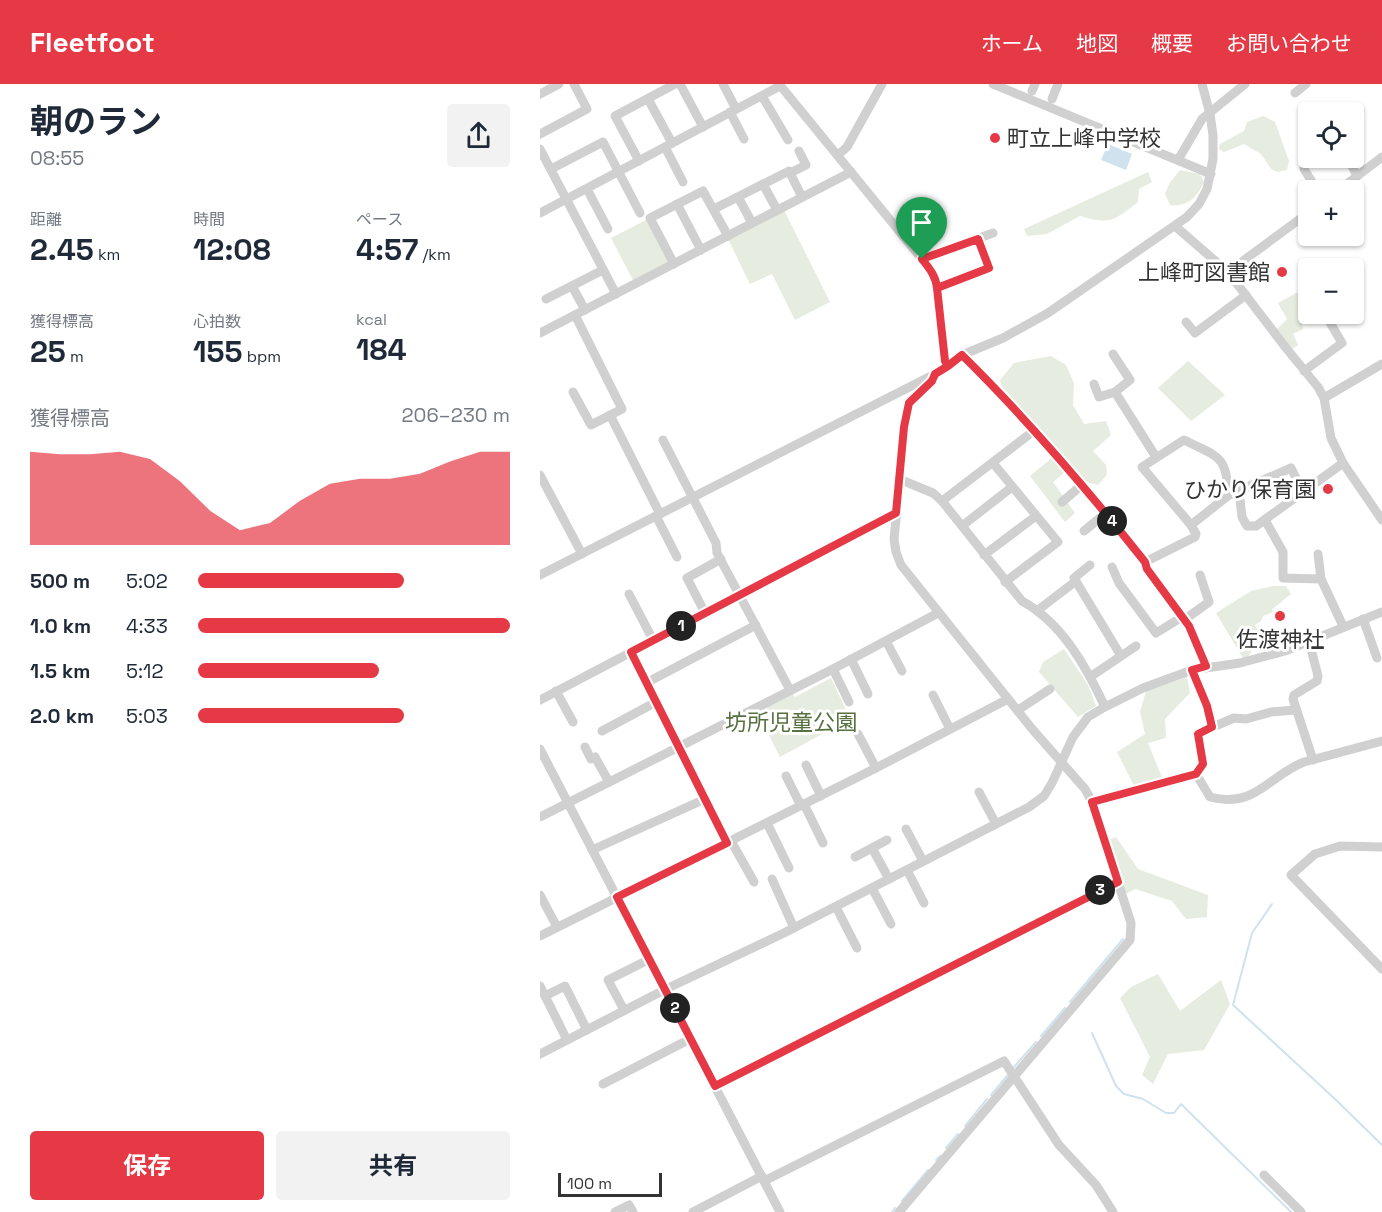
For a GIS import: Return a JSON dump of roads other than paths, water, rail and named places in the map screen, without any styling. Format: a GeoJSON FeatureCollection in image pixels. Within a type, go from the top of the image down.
{"type":"FeatureCollection","features":[{"type":"Feature","properties":{"kind":"street"},"geometry":{"type":"LineString","coordinates":[[540,94],[559,84]]}},
{"type":"Feature","properties":{"kind":"street"},"geometry":{"type":"LineString","coordinates":[[540,134],[587,109],[574,84]]}},
{"type":"Feature","properties":{"kind":"street"},"geometry":{"type":"LineString","coordinates":[[639,161],[615,116],[675,84]]}},
{"type":"Feature","properties":{"kind":"street"},"geometry":{"type":"LineString","coordinates":[[680,84],[703,127]]}},
{"type":"Feature","properties":{"kind":"street"},"geometry":{"type":"LineString","coordinates":[[723,84],[744,139]]}},
{"type":"Feature","properties":{"kind":"street"},"geometry":{"type":"LineString","coordinates":[[838,155],[847,147],[882,84]]}},
{"type":"Feature","properties":{"kind":"street"},"geometry":{"type":"LineString","coordinates":[[993,84],[1211,174]]}},
{"type":"Feature","properties":{"kind":"street"},"geometry":{"type":"LineString","coordinates":[[1052,99],[1058,84]]}},
{"type":"Feature","properties":{"kind":"street"},"geometry":{"type":"LineString","coordinates":[[1178,160],[1202,118],[1210,114],[1245,84]]}},
{"type":"Feature","properties":{"kind":"street"},"geometry":{"type":"LineString","coordinates":[[1295,93],[1306,84]]}},
{"type":"Feature","properties":{"kind":"street"},"geometry":{"type":"LineString","coordinates":[[540,213],[780,85],[922,259],[934,277],[945,361],[948,366]]}},
{"type":"Feature","properties":{"kind":"street"},"geometry":{"type":"LineString","coordinates":[[540,575],[935,374],[962,355],[1003,338],[1048,313],[1176,226],[1199,204],[1208,189],[1211,174],[1213,135],[1210,114],[1199,85]]}},
{"type":"Feature","properties":{"kind":"street"},"geometry":{"type":"LineString","coordinates":[[762,96],[788,140]]}},
{"type":"Feature","properties":{"kind":"street"},"geometry":{"type":"LineString","coordinates":[[648,99],[683,182]]}},
{"type":"Feature","properties":{"kind":"street"},"geometry":{"type":"LineString","coordinates":[[550,169],[603,142],[640,213]]}},
{"type":"Feature","properties":{"kind":"street"},"geometry":{"type":"LineString","coordinates":[[540,148],[616,294]]}},
{"type":"Feature","properties":{"kind":"street"},"geometry":{"type":"LineString","coordinates":[[714,209],[789,171],[790,173],[806,165],[799,152]]}},
{"type":"Feature","properties":{"kind":"street"},"geometry":{"type":"LineString","coordinates":[[1352,180],[1382,157]]}},
{"type":"Feature","properties":{"kind":"street"},"geometry":{"type":"LineString","coordinates":[[1353,168],[1357,176]]}},
{"type":"Feature","properties":{"kind":"street"},"geometry":{"type":"LineString","coordinates":[[540,333],[851,172]]}},
{"type":"Feature","properties":{"kind":"street"},"geometry":{"type":"LineString","coordinates":[[790,173],[802,197]]}},
{"type":"Feature","properties":{"kind":"street"},"geometry":{"type":"LineString","coordinates":[[764,184],[777,210]]}},
{"type":"Feature","properties":{"kind":"street"},"geometry":{"type":"LineString","coordinates":[[587,189],[608,229]]}},
{"type":"Feature","properties":{"kind":"street"},"geometry":{"type":"LineString","coordinates":[[674,264],[650,218],[703,191],[728,236]]}},
{"type":"Feature","properties":{"kind":"street"},"geometry":{"type":"LineString","coordinates":[[738,197],[752,223]]}},
{"type":"Feature","properties":{"kind":"street"},"geometry":{"type":"LineString","coordinates":[[677,204],[701,250]]}},
{"type":"Feature","properties":{"kind":"street"},"geometry":{"type":"LineString","coordinates":[[1228,272],[1298,220]]}},
{"type":"Feature","properties":{"kind":"street"},"geometry":{"type":"LineString","coordinates":[[1176,226],[1228,272],[1318,387],[1324,398],[1331,438],[1343,463],[1382,520]]}},
{"type":"Feature","properties":{"kind":"street"},"geometry":{"type":"LineString","coordinates":[[922,259],[993,233]]}},
{"type":"Feature","properties":{"kind":"street"},"geometry":{"type":"LineString","coordinates":[[937,288],[989,268],[978,239]]}},
{"type":"Feature","properties":{"kind":"street"},"geometry":{"type":"LineString","coordinates":[[546,299],[603,270]]}},
{"type":"Feature","properties":{"kind":"street"},"geometry":{"type":"LineString","coordinates":[[572,285],[585,310]]}},
{"type":"Feature","properties":{"kind":"street"},"geometry":{"type":"LineString","coordinates":[[1186,322],[1195,333],[1246,295]]}},
{"type":"Feature","properties":{"kind":"street"},"geometry":{"type":"LineString","coordinates":[[573,392],[591,424],[622,409],[575,315]]}},
{"type":"Feature","properties":{"kind":"street"},"geometry":{"type":"LineString","coordinates":[[1304,371],[1342,343],[1331,324]]}},
{"type":"Feature","properties":{"kind":"street"},"geometry":{"type":"LineString","coordinates":[[1094,384],[1099,397],[1115,392],[1130,380],[1113,354]]}},
{"type":"Feature","properties":{"kind":"street"},"geometry":{"type":"LineString","coordinates":[[962,355],[1035,430],[1083,484],[1145,562],[1147,569],[1183,618],[1206,666]]}},
{"type":"Feature","properties":{"kind":"street"},"geometry":{"type":"LineString","coordinates":[[1324,398],[1382,364]]}},
{"type":"Feature","properties":{"kind":"street"},"geometry":{"type":"LineString","coordinates":[[899,1212],[1130,940],[1131,923],[1092,802],[1085,789],[1060,763],[938,613],[909,576],[896,552],[894,539],[896,513],[907,411],[909,403],[932,381],[935,374]]}},
{"type":"Feature","properties":{"kind":"street"},"geometry":{"type":"LineString","coordinates":[[1115,392],[1156,457]]}},
{"type":"Feature","properties":{"kind":"street"},"geometry":{"type":"LineString","coordinates":[[609,415],[677,557]]}},
{"type":"Feature","properties":{"kind":"street"},"geometry":{"type":"LineString","coordinates":[[942,501],[1035,430]]}},
{"type":"Feature","properties":{"kind":"street"},"geometry":{"type":"LineString","coordinates":[[663,440],[716,543],[717,553],[790,690]]}},
{"type":"Feature","properties":{"kind":"street"},"geometry":{"type":"LineString","coordinates":[[1145,562],[1195,537],[1196,534],[1142,466],[1184,440],[1219,458],[1228,474],[1229,495]]}},
{"type":"Feature","properties":{"kind":"street"},"geometry":{"type":"LineString","coordinates":[[993,463],[1058,542],[1005,582]]}},
{"type":"Feature","properties":{"kind":"street"},"geometry":{"type":"LineString","coordinates":[[1239,491],[1242,518],[1247,526],[1256,526],[1343,463]]}},
{"type":"Feature","properties":{"kind":"street"},"geometry":{"type":"LineString","coordinates":[[1191,525],[1229,495],[1291,468],[1303,492]]}},
{"type":"Feature","properties":{"kind":"street"},"geometry":{"type":"LineString","coordinates":[[540,475],[582,554]]}},
{"type":"Feature","properties":{"kind":"street"},"geometry":{"type":"LineString","coordinates":[[899,479],[933,493],[942,501],[1022,602],[1038,610],[1054,626],[1090,677],[1105,707]]}},
{"type":"Feature","properties":{"kind":"street"},"geometry":{"type":"LineString","coordinates":[[1062,502],[1083,484]]}},
{"type":"Feature","properties":{"kind":"street"},"geometry":{"type":"LineString","coordinates":[[962,526],[1012,487]]}},
{"type":"Feature","properties":{"kind":"street"},"geometry":{"type":"LineString","coordinates":[[540,700],[896,513]]}},
{"type":"Feature","properties":{"kind":"street"},"geometry":{"type":"LineString","coordinates":[[1084,531],[1106,513]]}},
{"type":"Feature","properties":{"kind":"street"},"geometry":{"type":"LineString","coordinates":[[984,555],[1036,516]]}},
{"type":"Feature","properties":{"kind":"street"},"geometry":{"type":"LineString","coordinates":[[1264,520],[1283,552],[1284,578],[1322,579]]}},
{"type":"Feature","properties":{"kind":"street"},"geometry":{"type":"LineString","coordinates":[[1318,554],[1322,579],[1344,626]]}},
{"type":"Feature","properties":{"kind":"street"},"geometry":{"type":"LineString","coordinates":[[705,613],[687,578],[721,560]]}},
{"type":"Feature","properties":{"kind":"street"},"geometry":{"type":"LineString","coordinates":[[1090,565],[1074,578],[1121,656]]}},
{"type":"Feature","properties":{"kind":"street"},"geometry":{"type":"LineString","coordinates":[[1112,567],[1119,583],[1156,633],[1209,602],[1200,575]]}},
{"type":"Feature","properties":{"kind":"street"},"geometry":{"type":"LineString","coordinates":[[1038,610],[1076,581]]}},
{"type":"Feature","properties":{"kind":"street"},"geometry":{"type":"LineString","coordinates":[[629,594],[653,640]]}},
{"type":"Feature","properties":{"kind":"street"},"geometry":{"type":"LineString","coordinates":[[540,1054],[666,989],[794,928],[1029,807],[1044,796],[1073,737],[1088,717],[1105,707],[1143,688],[1192,670],[1206,666],[1240,663],[1285,651],[1382,612]]}},
{"type":"Feature","properties":{"kind":"street"},"geometry":{"type":"LineString","coordinates":[[540,817],[679,748],[938,613]]}},
{"type":"Feature","properties":{"kind":"street"},"geometry":{"type":"LineString","coordinates":[[1363,619],[1377,658]]}},
{"type":"Feature","properties":{"kind":"street"},"geometry":{"type":"LineString","coordinates":[[646,683],[756,625]]}},
{"type":"Feature","properties":{"kind":"street"},"geometry":{"type":"LineString","coordinates":[[886,640],[902,671]]}},
{"type":"Feature","properties":{"kind":"street"},"geometry":{"type":"LineString","coordinates":[[1310,641],[1318,676],[1317,681],[1293,699],[1313,760]]}},
{"type":"Feature","properties":{"kind":"street"},"geometry":{"type":"LineString","coordinates":[[1090,677],[1136,646]]}},
{"type":"Feature","properties":{"kind":"street"},"geometry":{"type":"LineString","coordinates":[[631,652],[705,799],[754,882]]}},
{"type":"Feature","properties":{"kind":"street"},"geometry":{"type":"LineString","coordinates":[[851,659],[868,694]]}},
{"type":"Feature","properties":{"kind":"street"},"geometry":{"type":"LineString","coordinates":[[833,669],[849,702]]}},
{"type":"Feature","properties":{"kind":"street"},"geometry":{"type":"LineString","coordinates":[[1192,670],[1207,706],[1212,727]]}},
{"type":"Feature","properties":{"kind":"street"},"geometry":{"type":"LineString","coordinates":[[1018,711],[1050,688]]}},
{"type":"Feature","properties":{"kind":"street"},"geometry":{"type":"LineString","coordinates":[[556,691],[573,722]]}},
{"type":"Feature","properties":{"kind":"street"},"geometry":{"type":"LineString","coordinates":[[933,695],[951,729]]}},
{"type":"Feature","properties":{"kind":"street"},"geometry":{"type":"LineString","coordinates":[[540,936],[821,796],[1008,699]]}},
{"type":"Feature","properties":{"kind":"street"},"geometry":{"type":"LineString","coordinates":[[602,731],[656,702]]}},
{"type":"Feature","properties":{"kind":"street"},"geometry":{"type":"LineString","coordinates":[[1092,802],[1196,774],[1203,764],[1198,734],[1212,727],[1234,718],[1246,719],[1271,712],[1295,710]]}},
{"type":"Feature","properties":{"kind":"street"},"geometry":{"type":"LineString","coordinates":[[858,734],[876,768]]}},
{"type":"Feature","properties":{"kind":"street"},"geometry":{"type":"LineString","coordinates":[[1196,774],[1210,797],[1226,801],[1247,797],[1294,766],[1382,741]]}},
{"type":"Feature","properties":{"kind":"street"},"geometry":{"type":"LineString","coordinates":[[585,747],[591,759],[595,757],[609,782]]}},
{"type":"Feature","properties":{"kind":"street"},"geometry":{"type":"LineString","coordinates":[[540,749],[780,1212]]}},
{"type":"Feature","properties":{"kind":"street"},"geometry":{"type":"LineString","coordinates":[[806,765],[821,796]]}},
{"type":"Feature","properties":{"kind":"street"},"geometry":{"type":"LineString","coordinates":[[786,776],[800,802],[804,804],[823,843]]}},
{"type":"Feature","properties":{"kind":"street"},"geometry":{"type":"LineString","coordinates":[[979,792],[996,824]]}},
{"type":"Feature","properties":{"kind":"street"},"geometry":{"type":"LineString","coordinates":[[592,850],[705,799]]}},
{"type":"Feature","properties":{"kind":"street"},"geometry":{"type":"LineString","coordinates":[[767,823],[789,868]]}},
{"type":"Feature","properties":{"kind":"street"},"geometry":{"type":"LineString","coordinates":[[906,829],[924,861]]}},
{"type":"Feature","properties":{"kind":"street"},"geometry":{"type":"LineString","coordinates":[[855,857],[887,840]]}},
{"type":"Feature","properties":{"kind":"street"},"geometry":{"type":"LineString","coordinates":[[1382,847],[1340,846],[1315,854],[1291,875],[1382,969]]}},
{"type":"Feature","properties":{"kind":"street"},"geometry":{"type":"LineString","coordinates":[[872,848],[889,879]]}},
{"type":"Feature","properties":{"kind":"street"},"geometry":{"type":"LineString","coordinates":[[907,870],[924,903]]}},
{"type":"Feature","properties":{"kind":"street"},"geometry":{"type":"LineString","coordinates":[[772,879],[794,928]]}},
{"type":"Feature","properties":{"kind":"street"},"geometry":{"type":"LineString","coordinates":[[715,1086],[1118,882]]}},
{"type":"Feature","properties":{"kind":"street"},"geometry":{"type":"LineString","coordinates":[[872,888],[891,924]]}},
{"type":"Feature","properties":{"kind":"street"},"geometry":{"type":"LineString","coordinates":[[540,895],[557,927]]}},
{"type":"Feature","properties":{"kind":"street"},"geometry":{"type":"LineString","coordinates":[[836,906],[857,948]]}},
{"type":"Feature","properties":{"kind":"street"},"geometry":{"type":"LineString","coordinates":[[624,1010],[608,980],[650,959]]}},
{"type":"Feature","properties":{"kind":"street"},"geometry":{"type":"LineString","coordinates":[[540,986],[567,1040]]}},
{"type":"Feature","properties":{"kind":"street"},"geometry":{"type":"LineString","coordinates":[[545,996],[565,986],[587,1030]]}},
{"type":"Feature","properties":{"kind":"street"},"geometry":{"type":"LineString","coordinates":[[603,1084],[690,1039]]}},
{"type":"Feature","properties":{"kind":"street"},"geometry":{"type":"LineString","coordinates":[[693,1212],[1004,1061],[1059,1145],[1096,1185],[1113,1212]]}},
{"type":"Feature","properties":{"kind":"street"},"geometry":{"type":"LineString","coordinates":[[1264,1175],[1301,1212]]}},
{"type":"Feature","properties":{"kind":"street"},"geometry":{"type":"LineString","coordinates":[[615,1212],[629,1205],[633,1212]]}},
{"type":"Feature","properties":{"kind":"water"},"geometry":{"type":"Polygon","coordinates":[[[1108,144],[1132,154],[1126,170],[1101,160],[1108,144]]]}},
{"type":"Feature","properties":{"kind":"waterway"},"geometry":{"type":"LineString","coordinates":[[1272,904],[1252,933],[1233,1005],[1382,1145]]}},
{"type":"Feature","properties":{"kind":"waterway"},"geometry":{"type":"LineString","coordinates":[[1070,1002],[1123,939]]}},
{"type":"Feature","properties":{"kind":"waterway"},"geometry":{"type":"LineString","coordinates":[[1041,1036],[1065,1008]]}},
{"type":"Feature","properties":{"kind":"waterway"},"geometry":{"type":"LineString","coordinates":[[1092,1033],[1116,1086],[1124,1094],[1143,1099],[1166,1113],[1174,1113],[1181,1104],[1291,1212]]}},
{"type":"Feature","properties":{"kind":"waterway"},"geometry":{"type":"LineString","coordinates":[[1014,1067],[1036,1042]]}},
{"type":"Feature","properties":{"kind":"waterway"},"geometry":{"type":"LineString","coordinates":[[991,1095],[1008,1075]]}},
{"type":"Feature","properties":{"kind":"waterway"},"geometry":{"type":"LineString","coordinates":[[965,1126],[987,1099]]}},
{"type":"Feature","properties":{"kind":"waterway"},"geometry":{"type":"LineString","coordinates":[[946,1148],[958,1134]]}},
{"type":"Feature","properties":{"kind":"waterway"},"geometry":{"type":"LineString","coordinates":[[936,1160],[940,1156]]}},
{"type":"Feature","properties":{"kind":"waterway"},"geometry":{"type":"LineString","coordinates":[[902,1201],[928,1170]]}},
{"type":"Feature","properties":{"kind":"waterway"},"geometry":{"type":"LineString","coordinates":[[892,1212],[895,1208]]}},
{"type":"Feature","properties":{"kind":"place","name":"町立上峰中学校"},"geometry":{"type":"Point","coordinates":[995,138]}},
{"type":"Feature","properties":{"kind":"place","name":"上峰町図書館"},"geometry":{"type":"Point","coordinates":[1282,272]}},
{"type":"Feature","properties":{"kind":"place","name":"ひかり保育園"},"geometry":{"type":"Point","coordinates":[1328,489]}},
{"type":"Feature","properties":{"kind":"place","name":"佐渡神社"},"geometry":{"type":"Point","coordinates":[1280,616]}},
{"type":"Feature","properties":{"kind":"park label","name":"坊所児童公園"},"geometry":{"type":"Point","coordinates":[791,722]}}]}
